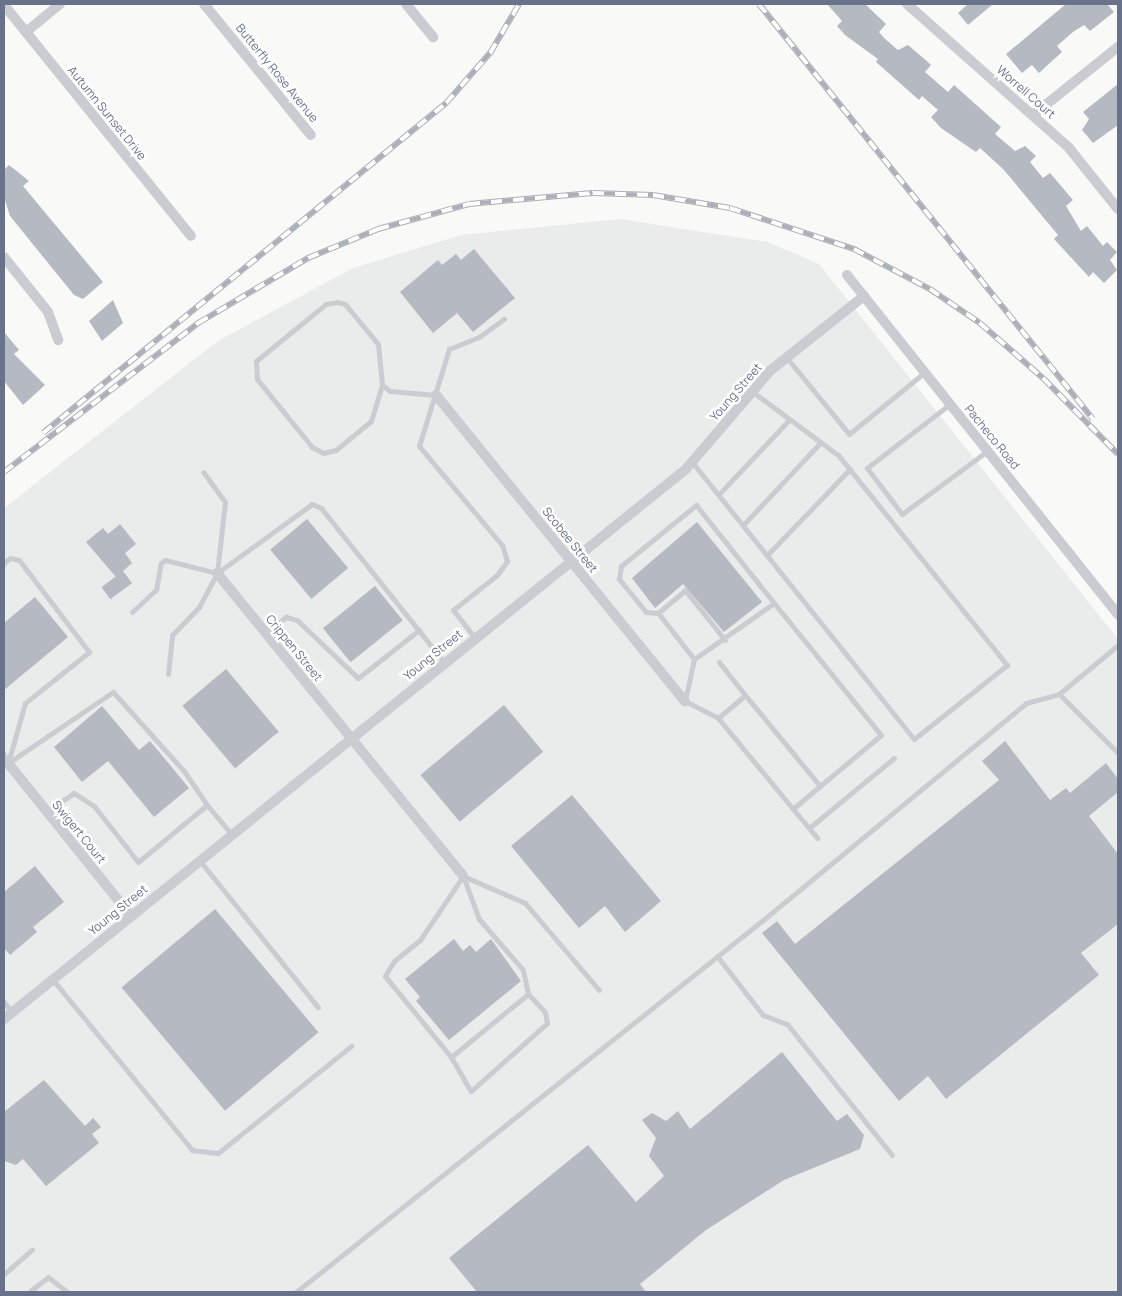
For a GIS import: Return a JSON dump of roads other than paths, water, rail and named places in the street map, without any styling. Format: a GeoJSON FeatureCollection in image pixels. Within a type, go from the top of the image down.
{"type":"FeatureCollection","features":[{"type":"Feature","properties":{"kind":"street"},"geometry":{"type":"LineString","coordinates":[[26,32],[60,4]]}},
{"type":"Feature","properties":{"kind":"street","name":"Butterfly Rose Avenue"},"geometry":{"type":"LineString","coordinates":[[204,4],[311,135]]}},
{"type":"Feature","properties":{"kind":"street"},"geometry":{"type":"LineString","coordinates":[[406,4],[433,37]]}},
{"type":"Feature","properties":{"kind":"street","name":"Worrell Court"},"geometry":{"type":"LineString","coordinates":[[907,4],[1069,148],[1118,209]]}},
{"type":"Feature","properties":{"kind":"street","name":"Autumn Sunset Drive"},"geometry":{"type":"LineString","coordinates":[[4,6],[191,236]]}},
{"type":"Feature","properties":{"kind":"street"},"geometry":{"type":"LineString","coordinates":[[1033,115],[1118,47]]}},
{"type":"Feature","properties":{"kind":"street"},"geometry":{"type":"LineString","coordinates":[[4,257],[48,312],[58,340]]}},
{"type":"Feature","properties":{"kind":"street","name":"Pacheco Road"},"geometry":{"type":"LineString","coordinates":[[846,275],[1118,615]]}},
{"type":"Feature","properties":{"kind":"street","name":"Young Street"},"geometry":{"type":"LineString","coordinates":[[8,1016],[692,462],[752,392],[787,358],[864,296]]}},
{"type":"Feature","properties":{"kind":"street","name":"Scobee Street"},"geometry":{"type":"LineString","coordinates":[[436,395],[684,701]]}},
{"type":"Feature","properties":{"kind":"street","name":"Crippen Street"},"geometry":{"type":"LineString","coordinates":[[217,573],[463,876]]}},
{"type":"Feature","properties":{"kind":"street","name":"Swigert Court"},"geometry":{"type":"LineString","coordinates":[[5,760],[131,916]]}},
{"type":"Feature","properties":{"kind":"lane"},"geometry":{"type":"LineString","coordinates":[[382,385],[371,421],[336,450],[323,453],[312,447],[257,379],[256,361],[326,304],[336,302],[345,304],[378,344],[382,385],[390,391],[436,395]]}},
{"type":"Feature","properties":{"kind":"lane"},"geometry":{"type":"LineString","coordinates":[[475,638],[453,610],[497,575],[507,561],[502,545],[419,446],[436,395],[441,361],[449,349],[479,337],[504,319]]}},
{"type":"Feature","properties":{"kind":"lane"},"geometry":{"type":"LineString","coordinates":[[787,358],[849,434],[924,372]]}},
{"type":"Feature","properties":{"kind":"lane"},"geometry":{"type":"LineString","coordinates":[[692,462],[769,553],[914,739],[1007,665],[850,469],[820,443],[788,422],[752,392]]}},
{"type":"Feature","properties":{"kind":"lane"},"geometry":{"type":"LineString","coordinates":[[950,404],[867,468],[902,514],[987,451]]}},
{"type":"Feature","properties":{"kind":"lane"},"geometry":{"type":"LineString","coordinates":[[719,494],[788,422]]}},
{"type":"Feature","properties":{"kind":"lane"},"geometry":{"type":"LineString","coordinates":[[744,524],[820,443]]}},
{"type":"Feature","properties":{"kind":"lane"},"geometry":{"type":"LineString","coordinates":[[769,553],[850,469]]}},
{"type":"Feature","properties":{"kind":"lane"},"geometry":{"type":"LineString","coordinates":[[168,674],[172,636],[199,607],[217,573],[225,502],[202,472]]}},
{"type":"Feature","properties":{"kind":"lane"},"geometry":{"type":"LineString","coordinates":[[217,573],[312,504],[321,508],[388,589],[444,662]]}},
{"type":"Feature","properties":{"kind":"lane"},"geometry":{"type":"LineString","coordinates":[[725,640],[685,590],[658,613],[646,612],[619,579],[621,566],[696,506],[881,735],[793,809]]}},
{"type":"Feature","properties":{"kind":"lane"},"geometry":{"type":"LineString","coordinates":[[4,563],[10,558],[19,560],[89,652],[25,703],[5,760]]}},
{"type":"Feature","properties":{"kind":"lane"},"geometry":{"type":"LineString","coordinates":[[132,612],[156,590],[161,563],[166,560],[217,573]]}},
{"type":"Feature","properties":{"kind":"lane"},"geometry":{"type":"LineString","coordinates":[[774,603],[725,640],[694,659],[684,701],[718,718],[817,838]]}},
{"type":"Feature","properties":{"kind":"lane"},"geometry":{"type":"LineString","coordinates":[[658,613],[694,659]]}},
{"type":"Feature","properties":{"kind":"lane"},"geometry":{"type":"LineString","coordinates":[[266,633],[286,617],[297,620],[358,678],[419,630]]}},
{"type":"Feature","properties":{"kind":"lane"},"geometry":{"type":"LineString","coordinates":[[296,1292],[717,956],[1026,703],[1059,694],[1118,645]]}},
{"type":"Feature","properties":{"kind":"lane"},"geometry":{"type":"LineString","coordinates":[[719,662],[820,786]]}},
{"type":"Feature","properties":{"kind":"lane"},"geometry":{"type":"LineString","coordinates":[[5,760],[112,692],[184,772],[207,805],[232,835]]}},
{"type":"Feature","properties":{"kind":"lane"},"geometry":{"type":"LineString","coordinates":[[1059,694],[1118,754]]}},
{"type":"Feature","properties":{"kind":"lane"},"geometry":{"type":"LineString","coordinates":[[718,718],[745,695]]}},
{"type":"Feature","properties":{"kind":"lane"},"geometry":{"type":"LineString","coordinates":[[809,828],[894,758]]}},
{"type":"Feature","properties":{"kind":"lane"},"geometry":{"type":"LineString","coordinates":[[46,812],[74,793],[94,806],[138,862],[207,805]]}},
{"type":"Feature","properties":{"kind":"lane"},"geometry":{"type":"LineString","coordinates":[[200,861],[318,1007]]}},
{"type":"Feature","properties":{"kind":"lane"},"geometry":{"type":"LineString","coordinates":[[463,876],[525,903],[600,990]]}},
{"type":"Feature","properties":{"kind":"lane"},"geometry":{"type":"LineString","coordinates":[[463,876],[479,919],[523,970],[528,994],[545,1012],[547,1023],[471,1091],[451,1057],[385,976],[394,960],[420,940],[463,876]]}},
{"type":"Feature","properties":{"kind":"lane"},"geometry":{"type":"LineString","coordinates":[[717,956],[763,1016],[787,1024],[892,1155]]}},
{"type":"Feature","properties":{"kind":"lane"},"geometry":{"type":"LineString","coordinates":[[53,979],[192,1150],[218,1153],[351,1046]]}},
{"type":"Feature","properties":{"kind":"lane"},"geometry":{"type":"LineString","coordinates":[[451,1057],[528,994]]}},
{"type":"Feature","properties":{"kind":"lane"},"geometry":{"type":"LineString","coordinates":[[4,1002],[8,1016]]}},
{"type":"Feature","properties":{"kind":"lane"},"geometry":{"type":"LineString","coordinates":[[4,1274],[32,1250]]}},
{"type":"Feature","properties":{"kind":"lane"},"geometry":{"type":"LineString","coordinates":[[29,1292],[48,1277],[67,1292]]}},
{"type":"Feature","properties":{"kind":"railway"},"geometry":{"type":"LineString","coordinates":[[43,433],[446,103],[490,53],[519,4]]}},
{"type":"Feature","properties":{"kind":"railway"},"geometry":{"type":"LineString","coordinates":[[759,4],[1093,419]]}},
{"type":"Feature","properties":{"kind":"railway"},"geometry":{"type":"LineString","coordinates":[[4,472],[198,323],[308,258],[378,229],[469,204],[593,193],[653,195],[730,208],[854,249],[930,289],[980,323],[1043,378],[1118,454]]}}]}
